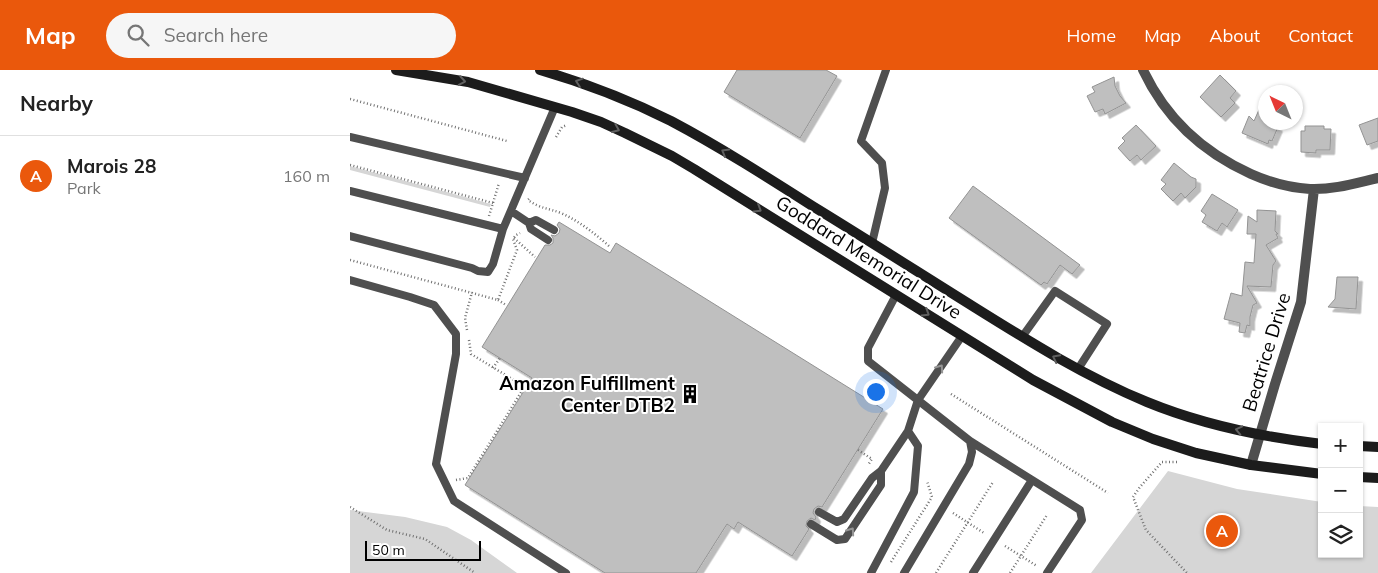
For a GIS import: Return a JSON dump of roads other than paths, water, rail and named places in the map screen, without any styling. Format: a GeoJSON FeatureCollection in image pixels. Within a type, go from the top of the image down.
{"type":"FeatureCollection","features":[{"type":"Feature","properties":{"kind":"main road","name":"Goddard Memorial Drive"},"geometry":{"type":"LineString","coordinates":[[396,70],[468,82],[554,107],[600,122],[648,144],[672,156],[1033,380],[1112,422],[1153,439],[1196,453],[1252,465],[1318,473]]}},
{"type":"Feature","properties":{"kind":"main road","name":"Goddard Memorial Drive"},"geometry":{"type":"LineString","coordinates":[[540,70],[596,88],[670,121],[749,166],[1049,354],[1114,388],[1183,415],[1219,426],[1260,435],[1318,443]]}},
{"type":"Feature","properties":{"kind":"main road"},"geometry":{"type":"LineString","coordinates":[[1363,446],[1378,447]]}},
{"type":"Feature","properties":{"kind":"main road"},"geometry":{"type":"LineString","coordinates":[[1363,477],[1378,478]]}},
{"type":"Feature","properties":{"kind":"street"},"geometry":{"type":"LineString","coordinates":[[1143,70],[1167,110],[1188,133],[1218,157],[1232,165],[1283,185],[1314,189],[1347,186],[1378,178]]}},
{"type":"Feature","properties":{"kind":"street","name":"Beatrice Drive"},"geometry":{"type":"LineString","coordinates":[[1252,465],[1301,302],[1314,189]]}},
{"type":"Feature","properties":{"kind":"lane"},"geometry":{"type":"LineString","coordinates":[[872,243],[885,188],[882,163],[861,141],[886,70]]}},
{"type":"Feature","properties":{"kind":"lane"},"geometry":{"type":"LineString","coordinates":[[350,236],[478,271],[488,272],[493,264],[503,229],[554,107]]}},
{"type":"Feature","properties":{"kind":"lane"},"geometry":{"type":"LineString","coordinates":[[350,137],[525,178]]}},
{"type":"Feature","properties":{"kind":"lane"},"geometry":{"type":"LineString","coordinates":[[350,191],[503,229]]}},
{"type":"Feature","properties":{"kind":"lane"},"geometry":{"type":"LineString","coordinates":[[511,211],[529,223],[531,230],[548,240]]}},
{"type":"Feature","properties":{"kind":"lane"},"geometry":{"type":"LineString","coordinates":[[529,223],[536,220],[554,230]]}},
{"type":"Feature","properties":{"kind":"lane"},"geometry":{"type":"LineString","coordinates":[[350,280],[410,296],[434,305],[456,334],[456,354],[436,464],[454,501],[566,573]]}},
{"type":"Feature","properties":{"kind":"lane"},"geometry":{"type":"LineString","coordinates":[[1022,337],[1055,291],[1107,324],[1078,369]]}},
{"type":"Feature","properties":{"kind":"lane"},"geometry":{"type":"LineString","coordinates":[[896,295],[868,348],[868,361],[970,441],[1080,510],[1082,520],[1047,573]]}},
{"type":"Feature","properties":{"kind":"lane"},"geometry":{"type":"LineString","coordinates":[[819,512],[837,522],[844,518],[872,478],[881,471],[908,431],[918,400],[962,336]]}},
{"type":"Feature","properties":{"kind":"lane"},"geometry":{"type":"LineString","coordinates":[[871,573],[914,492],[918,446],[908,431]]}},
{"type":"Feature","properties":{"kind":"lane"},"geometry":{"type":"LineString","coordinates":[[904,573],[969,464],[972,452],[970,441]]}},
{"type":"Feature","properties":{"kind":"lane"},"geometry":{"type":"LineString","coordinates":[[812,524],[837,540],[846,539],[881,485],[881,471]]}},
{"type":"Feature","properties":{"kind":"lane"},"geometry":{"type":"LineString","coordinates":[[973,573],[1032,480]]}},
{"type":"Feature","properties":{"kind":"place","name":"Amazon Fulfillment Center DTB2"},"geometry":{"type":"Point","coordinates":[690,394]}},
{"type":"Feature","properties":{"kind":"place","name":"Marois 28"},"geometry":{"type":"Point","coordinates":[1222,531]}}]}
